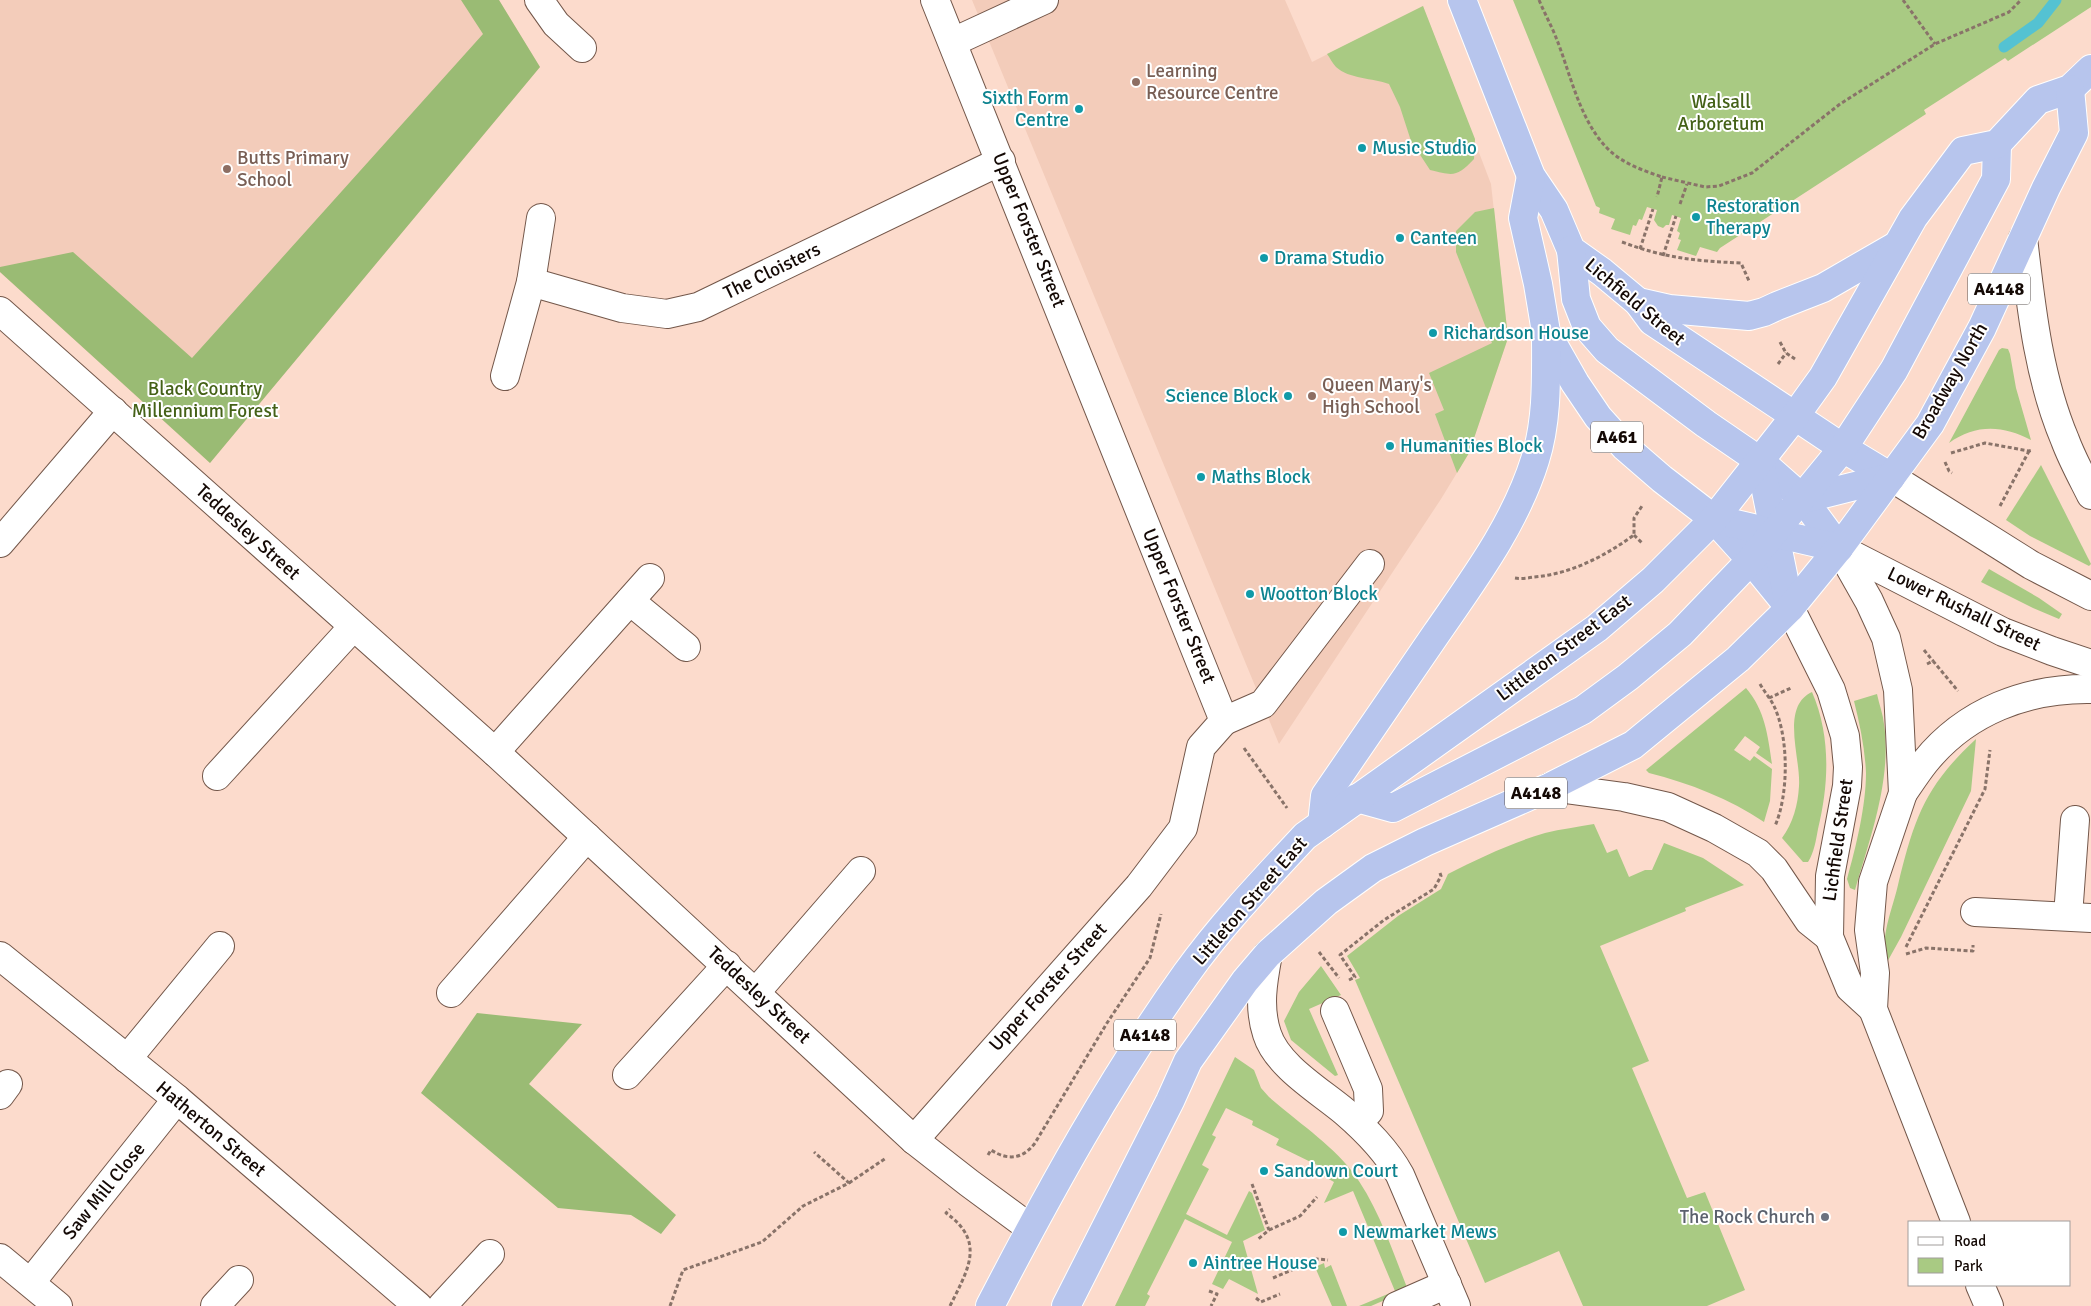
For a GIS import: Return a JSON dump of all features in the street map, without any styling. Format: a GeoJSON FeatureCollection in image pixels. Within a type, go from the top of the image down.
{"type":"FeatureCollection","features":[{"type":"Feature","properties":{"kind":"highway","name":"Lichfield Street"},"geometry":{"type":"LineString","coordinates":[[1462,0],[1531,176],[1554,210],[1571,250],[1602,272],[1638,302],[1652,321],[1843,448],[1891,477]]}},
{"type":"Feature","properties":{"kind":"highway"},"geometry":{"type":"LineString","coordinates":[[1997,144],[2038,100],[2070,89],[2091,69]]}},
{"type":"Feature","properties":{"kind":"highway","name":"Broadway North"},"geometry":{"type":"LineString","coordinates":[[1891,477],[1930,424],[1968,357],[2074,133],[2070,89]]}},
{"type":"Feature","properties":{"kind":"highway","name":"A4148"},"geometry":{"type":"LineString","coordinates":[[1714,519],[1795,416],[1823,377],[1896,246],[1940,179],[1963,151],[1997,144],[1996,179],[1894,370],[1843,448]]}},
{"type":"Feature","properties":{"kind":"highway","name":"A461"},"geometry":{"type":"LineString","coordinates":[[1531,176],[1524,218],[1546,332],[1575,383],[1598,417],[1625,447],[1662,479],[1714,519]]}},
{"type":"Feature","properties":{"kind":"highway"},"geometry":{"type":"LineString","coordinates":[[1638,302],[1670,309],[1749,316],[1764,312],[1823,288],[1896,246]]}},
{"type":"Feature","properties":{"kind":"highway"},"geometry":{"type":"LineString","coordinates":[[1571,250],[1576,299],[1587,327],[1602,344],[1706,424],[1760,461],[1803,499],[1839,548]]}},
{"type":"Feature","properties":{"kind":"highway"},"geometry":{"type":"LineString","coordinates":[[1322,824],[1325,796],[1487,560],[1511,518],[1526,486],[1536,459],[1544,415],[1546,332]]}},
{"type":"Feature","properties":{"kind":"highway"},"geometry":{"type":"LineString","coordinates":[[1357,798],[1393,808],[1583,710],[1666,648],[1752,560],[1843,448]]}},
{"type":"Feature","properties":{"kind":"highway"},"geometry":{"type":"LineString","coordinates":[[1760,461],[1790,608]]}},
{"type":"Feature","properties":{"kind":"highway"},"geometry":{"type":"LineString","coordinates":[[1803,499],[1891,477]]}},
{"type":"Feature","properties":{"kind":"highway","name":"A4148"},"geometry":{"type":"LineString","coordinates":[[1066,1306],[1170,1101],[1188,1061],[1245,981],[1268,954],[1326,902],[1374,868],[1425,842],[1550,787],[1632,745],[1738,659],[1790,608],[1839,548],[1891,477]]}},
{"type":"Feature","properties":{"kind":"highway"},"geometry":{"type":"LineString","coordinates":[[1714,519],[1839,548]]}},
{"type":"Feature","properties":{"kind":"highway"},"geometry":{"type":"LineString","coordinates":[[1714,519],[1752,560],[1790,608]]}},
{"type":"Feature","properties":{"kind":"highway","name":"Littleton Street East"},"geometry":{"type":"LineString","coordinates":[[990,1306],[1030,1228],[1093,1116],[1187,973],[1304,836],[1597,628],[1653,580],[1714,519]]}},
{"type":"Feature","properties":{"kind":"street"},"geometry":{"type":"LineString","coordinates":[[539,0],[556,24],[582,48]]}},
{"type":"Feature","properties":{"kind":"street","name":"Upper Forster Street"},"geometry":{"type":"LineString","coordinates":[[914,1140],[1139,886],[1183,828],[1201,747],[1224,721],[935,0]]}},
{"type":"Feature","properties":{"kind":"street"},"geometry":{"type":"LineString","coordinates":[[953,42],[1044,0]]}},
{"type":"Feature","properties":{"kind":"street","name":"The Cloisters"},"geometry":{"type":"LineString","coordinates":[[531,282],[622,308],[667,314],[698,307],[1001,161]]}},
{"type":"Feature","properties":{"kind":"street"},"geometry":{"type":"LineString","coordinates":[[505,376],[531,282],[542,218]]}},
{"type":"Feature","properties":{"kind":"street"},"geometry":{"type":"LineString","coordinates":[[2023,238],[2035,333],[2047,387],[2064,439],[2091,495]]}},
{"type":"Feature","properties":{"kind":"street","name":"Teddesley Street"},"geometry":{"type":"LineString","coordinates":[[0,311],[495,752],[914,1140],[1030,1228]]}},
{"type":"Feature","properties":{"kind":"street"},"geometry":{"type":"LineString","coordinates":[[0,543],[113,411]]}},
{"type":"Feature","properties":{"kind":"street"},"geometry":{"type":"LineString","coordinates":[[1891,477],[2031,565],[2091,596]]}},
{"type":"Feature","properties":{"kind":"street","name":"Lower Rushall Street"},"geometry":{"type":"LineString","coordinates":[[1839,548],[2003,632],[2091,664]]}},
{"type":"Feature","properties":{"kind":"street","name":"Lichfield Street"},"geometry":{"type":"LineString","coordinates":[[1839,548],[1869,601],[1886,638],[1898,690],[1903,793],[1873,882],[1869,930],[1875,973],[1873,1008],[1956,1221]]}},
{"type":"Feature","properties":{"kind":"street"},"geometry":{"type":"LineString","coordinates":[[1224,721],[1263,704],[1370,564]]}},
{"type":"Feature","properties":{"kind":"street"},"geometry":{"type":"LineString","coordinates":[[495,752],[650,578]]}},
{"type":"Feature","properties":{"kind":"street"},"geometry":{"type":"LineString","coordinates":[[630,601],[686,647]]}},
{"type":"Feature","properties":{"kind":"street","name":"Lichfield Street"},"geometry":{"type":"LineString","coordinates":[[1790,608],[1831,690],[1845,736],[1848,767],[1847,786],[1830,876],[1829,937],[1850,988],[1873,1008]]}},
{"type":"Feature","properties":{"kind":"street"},"geometry":{"type":"LineString","coordinates":[[217,776],[353,627]]}},
{"type":"Feature","properties":{"kind":"street"},"geometry":{"type":"LineString","coordinates":[[1903,793],[1926,761],[1948,739],[1997,705],[2043,692],[2071,688],[2091,689]]}},
{"type":"Feature","properties":{"kind":"street"},"geometry":{"type":"LineString","coordinates":[[1550,787],[1624,797],[1668,807],[1714,828],[1758,853],[1774,870],[1809,921],[1829,937]]}},
{"type":"Feature","properties":{"kind":"street"},"geometry":{"type":"LineString","coordinates":[[1975,912],[2080,917],[2075,820]]}},
{"type":"Feature","properties":{"kind":"street"},"geometry":{"type":"LineString","coordinates":[[452,993],[587,837]]}},
{"type":"Feature","properties":{"kind":"street"},"geometry":{"type":"LineString","coordinates":[[756,992],[860,871]]}},
{"type":"Feature","properties":{"kind":"street"},"geometry":{"type":"LineString","coordinates":[[127,1059],[220,946]]}},
{"type":"Feature","properties":{"kind":"street"},"geometry":{"type":"LineString","coordinates":[[1268,954],[1262,999],[1263,1020],[1267,1036],[1277,1053],[1290,1066],[1358,1123],[1381,1146],[1400,1175],[1451,1295],[1397,1306]]}},
{"type":"Feature","properties":{"kind":"street","name":"Hatherton Street"},"geometry":{"type":"LineString","coordinates":[[0,956],[177,1099],[418,1306]]}},
{"type":"Feature","properties":{"kind":"street"},"geometry":{"type":"LineString","coordinates":[[627,1075],[727,965]]}},
{"type":"Feature","properties":{"kind":"street"},"geometry":{"type":"LineString","coordinates":[[1335,1011],[1368,1089],[1369,1111],[1358,1123]]}},
{"type":"Feature","properties":{"kind":"street","name":"Saw Mill Close"},"geometry":{"type":"LineString","coordinates":[[30,1282],[177,1099]]}},
{"type":"Feature","properties":{"kind":"street"},"geometry":{"type":"LineString","coordinates":[[442,1306],[490,1254]]}},
{"type":"Feature","properties":{"kind":"street"},"geometry":{"type":"LineString","coordinates":[[0,1258],[58,1306]]}},
{"type":"Feature","properties":{"kind":"street"},"geometry":{"type":"LineString","coordinates":[[215,1306],[239,1280]]}},
{"type":"Feature","properties":{"kind":"path"},"geometry":{"type":"LineString","coordinates":[[1539,0],[1555,35],[1582,109],[1606,147],[1638,169],[1687,184],[1705,187],[1719,186],[1752,173],[1840,104],[1935,44],[2009,12],[2021,0]]}},
{"type":"Feature","properties":{"kind":"path"},"geometry":{"type":"LineString","coordinates":[[1903,0],[1935,44]]}},
{"type":"Feature","properties":{"kind":"path"},"geometry":{"type":"LineString","coordinates":[[1657,197],[1662,177]]}},
{"type":"Feature","properties":{"kind":"path"},"geometry":{"type":"LineString","coordinates":[[1680,204],[1687,184]]}},
{"type":"Feature","properties":{"kind":"path"},"geometry":{"type":"LineString","coordinates":[[1653,209],[1640,249],[1663,256],[1676,216]]}},
{"type":"Feature","properties":{"kind":"path"},"geometry":{"type":"LineString","coordinates":[[1942,455],[1985,443],[2029,451],[2064,439]]}},
{"type":"Feature","properties":{"kind":"path"},"geometry":{"type":"LineString","coordinates":[[2000,506],[2029,451]]}},
{"type":"Feature","properties":{"kind":"path"},"geometry":{"type":"LineString","coordinates":[[1975,912],[1973,951],[1926,948],[1902,956],[1985,789],[1991,740],[1979,716]]}},
{"type":"Feature","properties":{"kind":"path"},"geometry":{"type":"LineString","coordinates":[[1342,983],[1355,977],[1340,955],[1384,920],[1434,890],[1441,876],[1425,842]]}},
{"type":"Feature","properties":{"kind":"path"},"geometry":{"type":"LineString","coordinates":[[1011,1158],[1023,1154],[1035,1143],[1107,1022],[1150,958]]}},
{"type":"Feature","properties":{"kind":"path"},"geometry":{"type":"LineString","coordinates":[[1326,960],[1337,972]]}},
{"type":"Feature","properties":{"kind":"path"},"geometry":{"type":"LineString","coordinates":[[670,1306],[682,1270],[762,1242],[804,1206],[849,1183],[914,1140]]}},
{"type":"Feature","properties":{"kind":"path"},"geometry":{"type":"LineString","coordinates":[[814,1152],[849,1183]]}},
{"type":"Feature","properties":{"kind":"path"},"geometry":{"type":"LineString","coordinates":[[1252,1184],[1269,1230]]}},
{"type":"Feature","properties":{"kind":"path"},"geometry":{"type":"LineString","coordinates":[[1257,1240],[1269,1230],[1300,1216],[1317,1197]]}},
{"type":"Feature","properties":{"kind":"path"},"geometry":{"type":"LineString","coordinates":[[950,1306],[971,1256],[965,1233]]}},
{"type":"Feature","properties":{"kind":"path"},"geometry":{"type":"LineString","coordinates":[[1273,1278],[1317,1259],[1328,1260]]}},
{"type":"Feature","properties":{"kind":"path"},"geometry":{"type":"LineString","coordinates":[[1209,1291],[1216,1294],[1211,1306]]}},
{"type":"Feature","properties":{"kind":"path"},"geometry":{"type":"LineString","coordinates":[[1256,1298],[1261,1302],[1280,1294]]}},
{"type":"Feature","properties":{"kind":"shaded area","name":"Butts Primary School"},"geometry":{"type":"Polygon","coordinates":[[[0,0],[499,0],[540,67],[210,463],[0,272],[0,0]]]}},
{"type":"Feature","properties":{"kind":"shaded area","name":"Queen Mary's High School"},"geometry":{"type":"Polygon","coordinates":[[[972,0],[1285,0],[1312,62],[1423,6],[1491,184],[1508,338],[1469,453],[1441,499],[1279,744],[972,0]]]}},
{"type":"Feature","properties":{"kind":"green space","name":"Black Country Millennium Forest"},"geometry":{"type":"Polygon","coordinates":[[[461,0],[499,0],[540,67],[210,463],[0,272],[0,267],[73,252],[192,358],[483,34],[461,0]]]}},
{"type":"Feature","properties":{"kind":"green space","name":"Walsall Arboretum"},"geometry":{"type":"Polygon","coordinates":[[[1513,0],[2091,0],[2091,7],[2008,61],[2005,58],[1924,110],[1926,114],[1720,248],[1717,252],[1700,247],[1696,256],[1677,250],[1681,240],[1678,239],[1680,233],[1677,231],[1681,218],[1672,215],[1669,225],[1663,228],[1658,226],[1654,220],[1657,210],[1647,207],[1642,220],[1639,219],[1636,226],[1633,225],[1630,235],[1611,229],[1615,219],[1599,213],[1600,208],[1596,206],[1513,0]]]}},
{"type":"Feature","properties":{"kind":"green space"},"geometry":{"type":"Polygon","coordinates":[[[1423,6],[1475,139],[1474,159],[1455,174],[1430,170],[1411,141],[1400,107],[1389,84],[1341,71],[1327,54],[1423,6]]]}},
{"type":"Feature","properties":{"kind":"green space"},"geometry":{"type":"Polygon","coordinates":[[[1494,208],[1508,338],[1469,453],[1457,473],[1435,414],[1444,410],[1429,373],[1492,343],[1456,252],[1456,231],[1475,212],[1494,208]]]}},
{"type":"Feature","properties":{"kind":"green space"},"geometry":{"type":"Polygon","coordinates":[[[2002,348],[2008,349],[2010,354],[2016,388],[2031,440],[2010,431],[1989,429],[1969,432],[1949,443],[1999,350],[2002,348]]]}},
{"type":"Feature","properties":{"kind":"green space"},"geometry":{"type":"Polygon","coordinates":[[[2041,465],[2091,564],[2089,566],[2030,536],[2006,520],[2041,465]]]}},
{"type":"Feature","properties":{"kind":"green space"},"geometry":{"type":"Polygon","coordinates":[[[1989,569],[2039,598],[2062,614],[2059,619],[1981,582],[1989,569]]]}},
{"type":"Feature","properties":{"kind":"green space"},"geometry":{"type":"Polygon","coordinates":[[[1746,688],[1762,714],[1772,764],[1756,753],[1760,747],[1745,736],[1734,750],[1750,761],[1754,756],[1772,769],[1770,801],[1764,822],[1737,806],[1709,793],[1649,773],[1646,770],[1746,688]]]}},
{"type":"Feature","properties":{"kind":"green space"},"geometry":{"type":"Polygon","coordinates":[[[1812,692],[1818,709],[1825,743],[1826,777],[1822,812],[1812,855],[1808,862],[1803,862],[1782,838],[1792,820],[1799,786],[1794,721],[1802,699],[1812,692]]]}},
{"type":"Feature","properties":{"kind":"green space"},"geometry":{"type":"Polygon","coordinates":[[[1877,694],[1884,724],[1885,766],[1873,829],[1855,890],[1850,888],[1847,879],[1862,813],[1866,773],[1862,737],[1854,701],[1877,694]]]}},
{"type":"Feature","properties":{"kind":"green space"},"geometry":{"type":"Polygon","coordinates":[[[1976,739],[1971,791],[1901,937],[1886,964],[1885,940],[1887,924],[1916,822],[1933,788],[1959,756],[1976,739]]]}},
{"type":"Feature","properties":{"kind":"green space"},"geometry":{"type":"Polygon","coordinates":[[[1594,824],[1607,853],[1617,849],[1629,877],[1645,870],[1652,870],[1664,843],[1703,858],[1744,885],[1685,908],[1686,911],[1600,946],[1649,1061],[1632,1068],[1687,1198],[1705,1192],[1745,1290],[1707,1306],[1583,1306],[1559,1251],[1485,1283],[1355,980],[1360,978],[1347,956],[1398,916],[1441,889],[1448,874],[1520,841],[1551,832],[1594,824]]]}},
{"type":"Feature","properties":{"kind":"green space"},"geometry":{"type":"Polygon","coordinates":[[[1321,966],[1341,995],[1309,1009],[1338,1075],[1335,1076],[1291,1040],[1284,1021],[1299,992],[1321,966]]]}},
{"type":"Feature","properties":{"kind":"green space"},"geometry":{"type":"Polygon","coordinates":[[[477,1013],[582,1024],[529,1084],[676,1215],[661,1234],[631,1215],[558,1208],[421,1093],[477,1013]]]}},
{"type":"Feature","properties":{"kind":"green space"},"geometry":{"type":"Polygon","coordinates":[[[1235,1057],[1254,1070],[1261,1088],[1269,1097],[1323,1141],[1351,1170],[1377,1213],[1408,1290],[1371,1306],[1359,1306],[1395,1291],[1353,1191],[1324,1203],[1334,1182],[1318,1173],[1321,1167],[1276,1145],[1279,1139],[1252,1125],[1253,1121],[1226,1108],[1212,1135],[1216,1137],[1202,1165],[1209,1169],[1186,1214],[1227,1235],[1249,1191],[1252,1193],[1265,1230],[1243,1241],[1258,1294],[1229,1279],[1223,1289],[1212,1284],[1232,1242],[1185,1219],[1147,1294],[1150,1296],[1145,1306],[1115,1306],[1235,1057]]]}},
{"type":"Feature","properties":{"kind":"green space"},"geometry":{"type":"Polygon","coordinates":[[[1324,1263],[1325,1268],[1331,1265],[1347,1306],[1332,1306],[1315,1267],[1324,1263]]]}},
{"type":"Feature","properties":{"kind":"waterway"},"geometry":{"type":"LineString","coordinates":[[2004,47],[2038,23],[2056,0]]}},
{"type":"Feature","properties":{"kind":"place","name":"Learning Resource Centre"},"geometry":{"type":"Point","coordinates":[1136,82]}},
{"type":"Feature","properties":{"kind":"place","name":"Sixth Form Centre"},"geometry":{"type":"Point","coordinates":[1079,109]}},
{"type":"Feature","properties":{"kind":"place","name":"Music Studio"},"geometry":{"type":"Point","coordinates":[1362,148]}},
{"type":"Feature","properties":{"kind":"place","name":"Butts Primary School"},"geometry":{"type":"Point","coordinates":[227,169]}},
{"type":"Feature","properties":{"kind":"place","name":"Restoration Therapy"},"geometry":{"type":"Point","coordinates":[1696,217]}},
{"type":"Feature","properties":{"kind":"place","name":"Canteen"},"geometry":{"type":"Point","coordinates":[1400,238]}},
{"type":"Feature","properties":{"kind":"place","name":"Drama Studio"},"geometry":{"type":"Point","coordinates":[1264,258]}},
{"type":"Feature","properties":{"kind":"place","name":"Richardson House"},"geometry":{"type":"Point","coordinates":[1433,333]}},
{"type":"Feature","properties":{"kind":"place","name":"Science Block"},"geometry":{"type":"Point","coordinates":[1288,396]}},
{"type":"Feature","properties":{"kind":"place","name":"Queen Mary's High School"},"geometry":{"type":"Point","coordinates":[1312,396]}},
{"type":"Feature","properties":{"kind":"place","name":"Humanities Block"},"geometry":{"type":"Point","coordinates":[1390,446]}},
{"type":"Feature","properties":{"kind":"place","name":"Maths Block"},"geometry":{"type":"Point","coordinates":[1201,477]}},
{"type":"Feature","properties":{"kind":"place","name":"Wootton Block"},"geometry":{"type":"Point","coordinates":[1250,594]}},
{"type":"Feature","properties":{"kind":"place","name":"Sandown Court"},"geometry":{"type":"Point","coordinates":[1264,1171]}},
{"type":"Feature","properties":{"kind":"place","name":"The Rock Church"},"geometry":{"type":"Point","coordinates":[1825,1217]}},
{"type":"Feature","properties":{"kind":"place","name":"Newmarket Mews"},"geometry":{"type":"Point","coordinates":[1343,1232]}},
{"type":"Feature","properties":{"kind":"place","name":"Aintree House"},"geometry":{"type":"Point","coordinates":[1193,1263]}}]}
